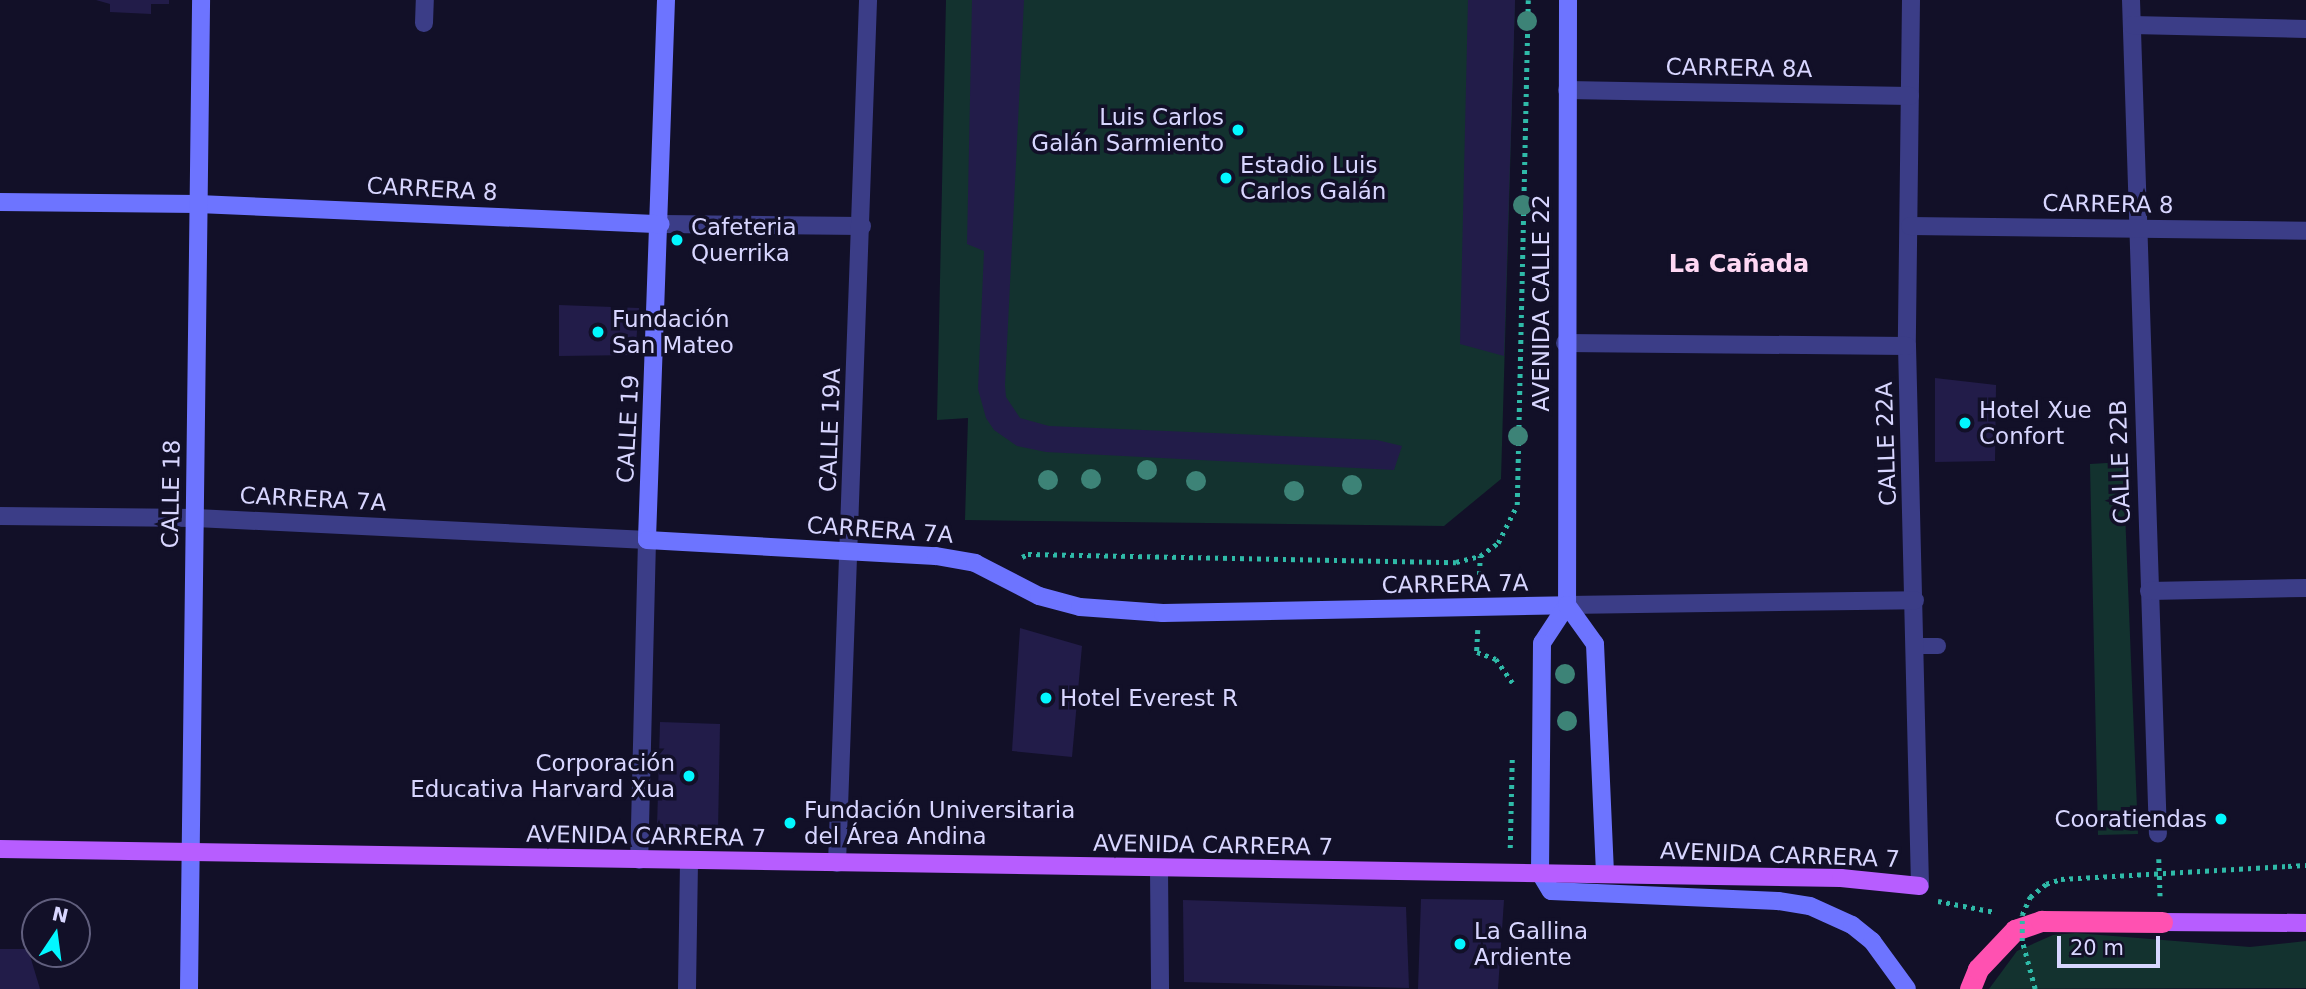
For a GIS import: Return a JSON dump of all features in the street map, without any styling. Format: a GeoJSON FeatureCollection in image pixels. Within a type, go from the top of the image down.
{"type":"FeatureCollection","features":[{"type":"Feature","properties":{"kind":"highway"},"geometry":{"type":"LineString","coordinates":[[1970,989],[1978,969],[2015,930],[2041,921],[2162,922]]}},
{"type":"Feature","properties":{"kind":"main road","name":"CALLE 18"},"geometry":{"type":"LineString","coordinates":[[189,989],[201,0]]}},
{"type":"Feature","properties":{"kind":"main road","name":"CALLE 19"},"geometry":{"type":"LineString","coordinates":[[647,540],[661,224],[666,0]]}},
{"type":"Feature","properties":{"kind":"main road","name":"AVENIDA CALLE 22"},"geometry":{"type":"LineString","coordinates":[[1567,0],[1567,606]]}},
{"type":"Feature","properties":{"kind":"main road","name":"CARRERA 8"},"geometry":{"type":"LineString","coordinates":[[0,202],[198,204],[661,224]]}},
{"type":"Feature","properties":{"kind":"main road","name":"CARRERA 7A"},"geometry":{"type":"LineString","coordinates":[[647,540],[936,556],[997,572],[1039,596],[1080,607],[1163,613],[1479,610],[1567,606]]}},
{"type":"Feature","properties":{"kind":"main road"},"geometry":{"type":"LineString","coordinates":[[1605,873],[1595,644],[1567,606],[1542,643],[1539,873],[1551,891],[1778,901],[1810,906],[1852,925],[1872,941],[1908,989]]}},
{"type":"Feature","properties":{"kind":"main road","name":"AVENIDA CARRERA 7"},"geometry":{"type":"LineString","coordinates":[[0,849],[1159,869],[1841,877],[1920,886]]}},
{"type":"Feature","properties":{"kind":"main road"},"geometry":{"type":"LineString","coordinates":[[2162,922],[2306,923]]}},
{"type":"Feature","properties":{"kind":"street"},"geometry":{"type":"LineString","coordinates":[[424,23],[425,0]]}},
{"type":"Feature","properties":{"kind":"street","name":"CALLE 19A"},"geometry":{"type":"LineString","coordinates":[[837,863],[862,226],[868,0]]}},
{"type":"Feature","properties":{"kind":"street","name":"CALLE 22A"},"geometry":{"type":"LineString","coordinates":[[1911,0],[1907,346],[1917,646],[1920,886]]}},
{"type":"Feature","properties":{"kind":"street","name":"CALLE 22B"},"geometry":{"type":"LineString","coordinates":[[2131,0],[2158,834]]}},
{"type":"Feature","properties":{"kind":"street"},"geometry":{"type":"LineString","coordinates":[[2132,25],[2306,29]]}},
{"type":"Feature","properties":{"kind":"street","name":"CARRERA 8A"},"geometry":{"type":"LineString","coordinates":[[1567,90],[1910,96]]}},
{"type":"Feature","properties":{"kind":"street","name":"CARRERA 8"},"geometry":{"type":"LineString","coordinates":[[661,224],[862,226]]}},
{"type":"Feature","properties":{"kind":"street","name":"CARRERA 8"},"geometry":{"type":"LineString","coordinates":[[1910,226],[2306,231]]}},
{"type":"Feature","properties":{"kind":"street"},"geometry":{"type":"LineString","coordinates":[[1565,343],[1907,346]]}},
{"type":"Feature","properties":{"kind":"street","name":"CARRERA 7A"},"geometry":{"type":"LineString","coordinates":[[0,516],[196,518],[647,540]]}},
{"type":"Feature","properties":{"kind":"street","name":"CALLE 19"},"geometry":{"type":"LineString","coordinates":[[639,860],[647,540]]}},
{"type":"Feature","properties":{"kind":"street"},"geometry":{"type":"LineString","coordinates":[[2149,591],[2306,587]]}},
{"type":"Feature","properties":{"kind":"street","name":"CARRERA 7A"},"geometry":{"type":"LineString","coordinates":[[1567,606],[1915,600]]}},
{"type":"Feature","properties":{"kind":"street"},"geometry":{"type":"LineString","coordinates":[[687,989],[689,861]]}},
{"type":"Feature","properties":{"kind":"street"},"geometry":{"type":"LineString","coordinates":[[1159,869],[1160,989]]}},
{"type":"Feature","properties":{"kind":"lane"},"geometry":{"type":"LineString","coordinates":[[1917,646],[1938,646]]}},
{"type":"Feature","properties":{"kind":"path"},"geometry":{"type":"LineString","coordinates":[[997,572],[1028,554],[1456,562],[1480,556],[1507,531],[1517,505],[1528,0]]}},
{"type":"Feature","properties":{"kind":"path"},"geometry":{"type":"LineString","coordinates":[[1480,556],[1477,652],[1496,659],[1514,680],[1513,693]]}},
{"type":"Feature","properties":{"kind":"path"},"geometry":{"type":"LineString","coordinates":[[1510,856],[1512,748]]}},
{"type":"Feature","properties":{"kind":"path"},"geometry":{"type":"LineString","coordinates":[[2158,834],[2162,922]]}},
{"type":"Feature","properties":{"kind":"path"},"geometry":{"type":"LineString","coordinates":[[2035,989],[2022,941],[2022,915],[2030,897],[2061,879],[2306,864]]}},
{"type":"Feature","properties":{"kind":"green space","name":"Estadio Luis Carlos Galán"},"geometry":{"type":"Polygon","coordinates":[[[946,0],[1515,0],[1501,479],[1444,526],[965,520],[968,418],[937,420],[946,0]]]}},
{"type":"Feature","properties":{"kind":"green space"},"geometry":{"type":"Polygon","coordinates":[[[2123,462],[2138,834],[2098,835],[2090,464],[2123,462]]]}},
{"type":"Feature","properties":{"kind":"green space"},"geometry":{"type":"Polygon","coordinates":[[[2076,933],[2250,947],[2306,941],[2306,988],[1989,989],[2017,951],[2053,935],[2076,933]]]}},
{"type":"Feature","properties":{"kind":"building"},"geometry":{"type":"Polygon","coordinates":[[[96,0],[169,0],[169,4],[151,4],[151,14],[110,12],[110,4],[96,0]]]}},
{"type":"Feature","properties":{"kind":"building"},"geometry":{"type":"Polygon","coordinates":[[[972,0],[1024,0],[1005,385],[1006,397],[1020,418],[1049,426],[1377,440],[1402,446],[1394,470],[1046,452],[1017,446],[994,430],[986,418],[978,389],[984,251],[967,244],[972,0]]]}},
{"type":"Feature","properties":{"kind":"building"},"geometry":{"type":"Polygon","coordinates":[[[1468,0],[1515,0],[1504,356],[1460,344],[1468,0]]]}},
{"type":"Feature","properties":{"kind":"building","name":"Fundación San Mateo"},"geometry":{"type":"Polygon","coordinates":[[[559,305],[639,308],[635,355],[559,356],[559,305]]]}},
{"type":"Feature","properties":{"kind":"building","name":"Hotel Xue Confort"},"geometry":{"type":"Polygon","coordinates":[[[1935,378],[1996,385],[1995,461],[1935,462],[1935,378]]]}},
{"type":"Feature","properties":{"kind":"building","name":"Hotel Everest R"},"geometry":{"type":"Polygon","coordinates":[[[1020,628],[1082,646],[1072,757],[1012,751],[1020,628]]]}},
{"type":"Feature","properties":{"kind":"building","name":"Corporación Educativa Harvard Xua"},"geometry":{"type":"Polygon","coordinates":[[[660,722],[720,724],[718,831],[657,828],[660,722]]]}},
{"type":"Feature","properties":{"kind":"building","name":"La Gallina Ardiente"},"geometry":{"type":"Polygon","coordinates":[[[1421,899],[1504,900],[1498,989],[1418,989],[1421,899]]]}},
{"type":"Feature","properties":{"kind":"building"},"geometry":{"type":"Polygon","coordinates":[[[1183,900],[1406,907],[1409,988],[1184,982],[1183,900]]]}},
{"type":"Feature","properties":{"kind":"building"},"geometry":{"type":"Polygon","coordinates":[[[0,949],[21,949],[21,968],[34,968],[40,989],[0,989],[0,949]]]}},
{"type":"Feature","properties":{"kind":"place","name":"Luis Carlos Galán Sarmiento"},"geometry":{"type":"Point","coordinates":[1238,130]}},
{"type":"Feature","properties":{"kind":"place","name":"Estadio Luis Carlos Galán"},"geometry":{"type":"Point","coordinates":[1226,178]}},
{"type":"Feature","properties":{"kind":"place","name":"Cafeteria Querrika"},"geometry":{"type":"Point","coordinates":[677,240]}},
{"type":"Feature","properties":{"kind":"place","name":"Fundación San Mateo"},"geometry":{"type":"Point","coordinates":[598,332]}},
{"type":"Feature","properties":{"kind":"place","name":"Hotel Xue Confort"},"geometry":{"type":"Point","coordinates":[1965,423]}},
{"type":"Feature","properties":{"kind":"place","name":"Hotel Everest R"},"geometry":{"type":"Point","coordinates":[1046,698]}},
{"type":"Feature","properties":{"kind":"place","name":"Corporación Educativa Harvard Xua"},"geometry":{"type":"Point","coordinates":[689,776]}},
{"type":"Feature","properties":{"kind":"place","name":"Cooratiendas"},"geometry":{"type":"Point","coordinates":[2221,819]}},
{"type":"Feature","properties":{"kind":"place","name":"Fundación Universitaria del Área Andina"},"geometry":{"type":"Point","coordinates":[790,823]}},
{"type":"Feature","properties":{"kind":"place","name":"La Gallina Ardiente"},"geometry":{"type":"Point","coordinates":[1460,944]}},
{"type":"Feature","properties":{"kind":"district","name":"La Cañada"},"geometry":{"type":"Point","coordinates":[1739,265]}}]}
